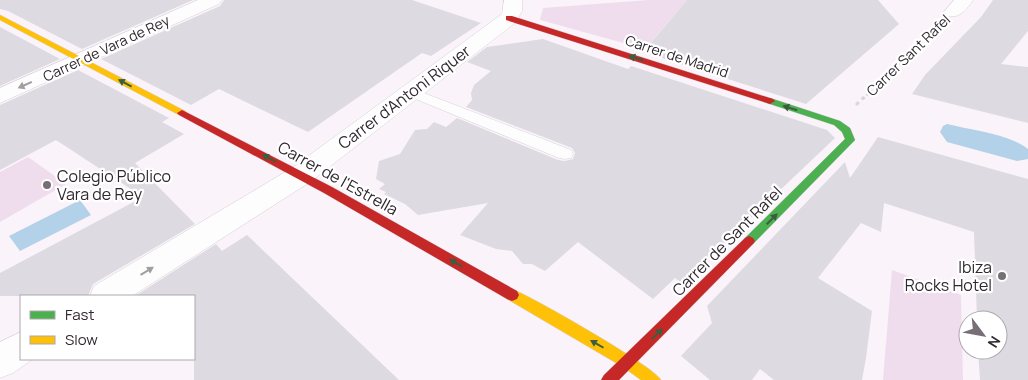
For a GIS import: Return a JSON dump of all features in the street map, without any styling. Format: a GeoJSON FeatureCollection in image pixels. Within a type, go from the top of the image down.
{"type":"FeatureCollection","features":[{"type":"Feature","properties":{"kind":"street","name":"Carrer de Vara de Rey"},"geometry":{"type":"LineString","coordinates":[[0,96],[213,0]]}},
{"type":"Feature","properties":{"kind":"street","name":"Carrer d'Antoni Riquer"},"geometry":{"type":"LineString","coordinates":[[108,295],[301,175],[411,92],[511,9]]}},
{"type":"Feature","properties":{"kind":"street","name":"Carrer de Madrid"},"geometry":{"type":"LineString","coordinates":[[511,9],[837,123]]}},
{"type":"Feature","properties":{"kind":"street","name":"Carrer de l'Estrella"},"geometry":{"type":"LineString","coordinates":[[0,17],[301,175],[628,362],[653,380]]}},
{"type":"Feature","properties":{"kind":"street","name":"Carrer de Sant Rafel"},"geometry":{"type":"LineString","coordinates":[[609,380],[850,140],[846,130],[837,123]]}},
{"type":"Feature","properties":{"kind":"street"},"geometry":{"type":"LineString","coordinates":[[0,361],[20,349]]}},
{"type":"Feature","properties":{"kind":"lane"},"geometry":{"type":"LineString","coordinates":[[411,92],[565,154]]}},
{"type":"Feature","properties":{"kind":"path","name":"Carrer Sant Rafel"},"geometry":{"type":"LineString","coordinates":[[851,110],[958,6]]}},
{"type":"Feature","properties":{"kind":"shaded area"},"geometry":{"type":"Polygon","coordinates":[[[648,0],[687,0],[645,49],[540,20],[543,8],[648,0]]]}},
{"type":"Feature","properties":{"kind":"shaded area"},"geometry":{"type":"Polygon","coordinates":[[[28,157],[66,184],[0,222],[0,172],[28,157]]]}},
{"type":"Feature","properties":{"kind":"shaded area"},"geometry":{"type":"Polygon","coordinates":[[[892,270],[961,295],[961,310],[958,310],[958,360],[963,360],[963,380],[883,380],[892,270]]]}},
{"type":"Feature","properties":{"kind":"water"},"geometry":{"type":"Polygon","coordinates":[[[947,124],[990,133],[1011,140],[1028,149],[1028,159],[1017,161],[947,142],[940,132],[943,126],[947,124]]]}},
{"type":"Feature","properties":{"kind":"water"},"geometry":{"type":"Polygon","coordinates":[[[80,200],[91,215],[20,251],[9,236],[80,200]]]}},
{"type":"Feature","properties":{"kind":"building"},"geometry":{"type":"Polygon","coordinates":[[[0,0],[193,0],[82,49],[8,11],[0,9],[0,0]]]}},
{"type":"Feature","properties":{"kind":"building"},"geometry":{"type":"Polygon","coordinates":[[[224,0],[412,0],[481,23],[431,56],[422,53],[308,132],[219,89],[191,105],[101,59],[220,6],[224,0]]]}},
{"type":"Feature","properties":{"kind":"building"},"geometry":{"type":"Polygon","coordinates":[[[687,0],[878,0],[899,24],[806,104],[643,52],[687,0]]]}},
{"type":"Feature","properties":{"kind":"building"},"geometry":{"type":"Polygon","coordinates":[[[993,0],[1028,0],[1028,31],[1001,64],[1028,67],[1028,123],[912,94],[925,75],[981,17],[993,0]]]}},
{"type":"Feature","properties":{"kind":"building"},"geometry":{"type":"Polygon","coordinates":[[[0,27],[60,59],[0,86],[0,27]]]}},
{"type":"Feature","properties":{"kind":"building"},"geometry":{"type":"Polygon","coordinates":[[[543,39],[628,69],[631,66],[827,130],[835,138],[682,283],[675,278],[653,299],[578,242],[545,271],[532,264],[523,264],[512,251],[496,249],[460,235],[488,203],[418,215],[405,204],[384,194],[386,192],[379,189],[385,184],[376,179],[379,161],[400,154],[415,130],[427,129],[434,122],[446,127],[457,118],[558,160],[573,159],[575,153],[572,148],[466,107],[472,100],[471,93],[474,85],[491,71],[467,62],[487,47],[543,39]]]}},
{"type":"Feature","properties":{"kind":"building"},"geometry":{"type":"Polygon","coordinates":[[[78,70],[169,118],[162,122],[184,134],[135,163],[195,224],[93,284],[88,295],[0,296],[0,273],[143,197],[56,140],[0,170],[0,105],[78,70]]]}},
{"type":"Feature","properties":{"kind":"building"},"geometry":{"type":"Polygon","coordinates":[[[878,137],[1028,179],[1028,380],[980,380],[979,360],[1008,360],[1008,310],[977,310],[974,232],[884,203],[881,232],[861,223],[818,278],[872,311],[862,380],[774,380],[760,369],[752,380],[710,380],[681,356],[712,323],[707,306],[845,162],[850,178],[878,137]]]}},
{"type":"Feature","properties":{"kind":"building"},"geometry":{"type":"Polygon","coordinates":[[[247,235],[399,380],[194,380],[195,295],[137,295],[216,244],[222,251],[247,235]]]}},
{"type":"Feature","properties":{"kind":"traffic: fast"},"geometry":{"type":"LineString","coordinates":[[749,241],[850,140],[846,130],[837,123],[770,101]]}},
{"type":"Feature","properties":{"kind":"traffic: slow"},"geometry":{"type":"LineString","coordinates":[[0,17],[182,113]]}},
{"type":"Feature","properties":{"kind":"traffic: slow"},"geometry":{"type":"LineString","coordinates":[[512,295],[628,362],[653,380]]}},
{"type":"Feature","properties":{"kind":"traffic: jam"},"geometry":{"type":"LineString","coordinates":[[509,18],[770,101]]}},
{"type":"Feature","properties":{"kind":"traffic: jam"},"geometry":{"type":"LineString","coordinates":[[182,113],[328,190],[512,295]]}},
{"type":"Feature","properties":{"kind":"traffic: jam"},"geometry":{"type":"LineString","coordinates":[[609,380],[749,241]]}},
{"type":"Feature","properties":{"kind":"place","name":"Colegio Público Vara de Rey"},"geometry":{"type":"Point","coordinates":[47,185]}},
{"type":"Feature","properties":{"kind":"place","name":"Ibiza Rocks Hotel"},"geometry":{"type":"Point","coordinates":[1002,276]}}]}
